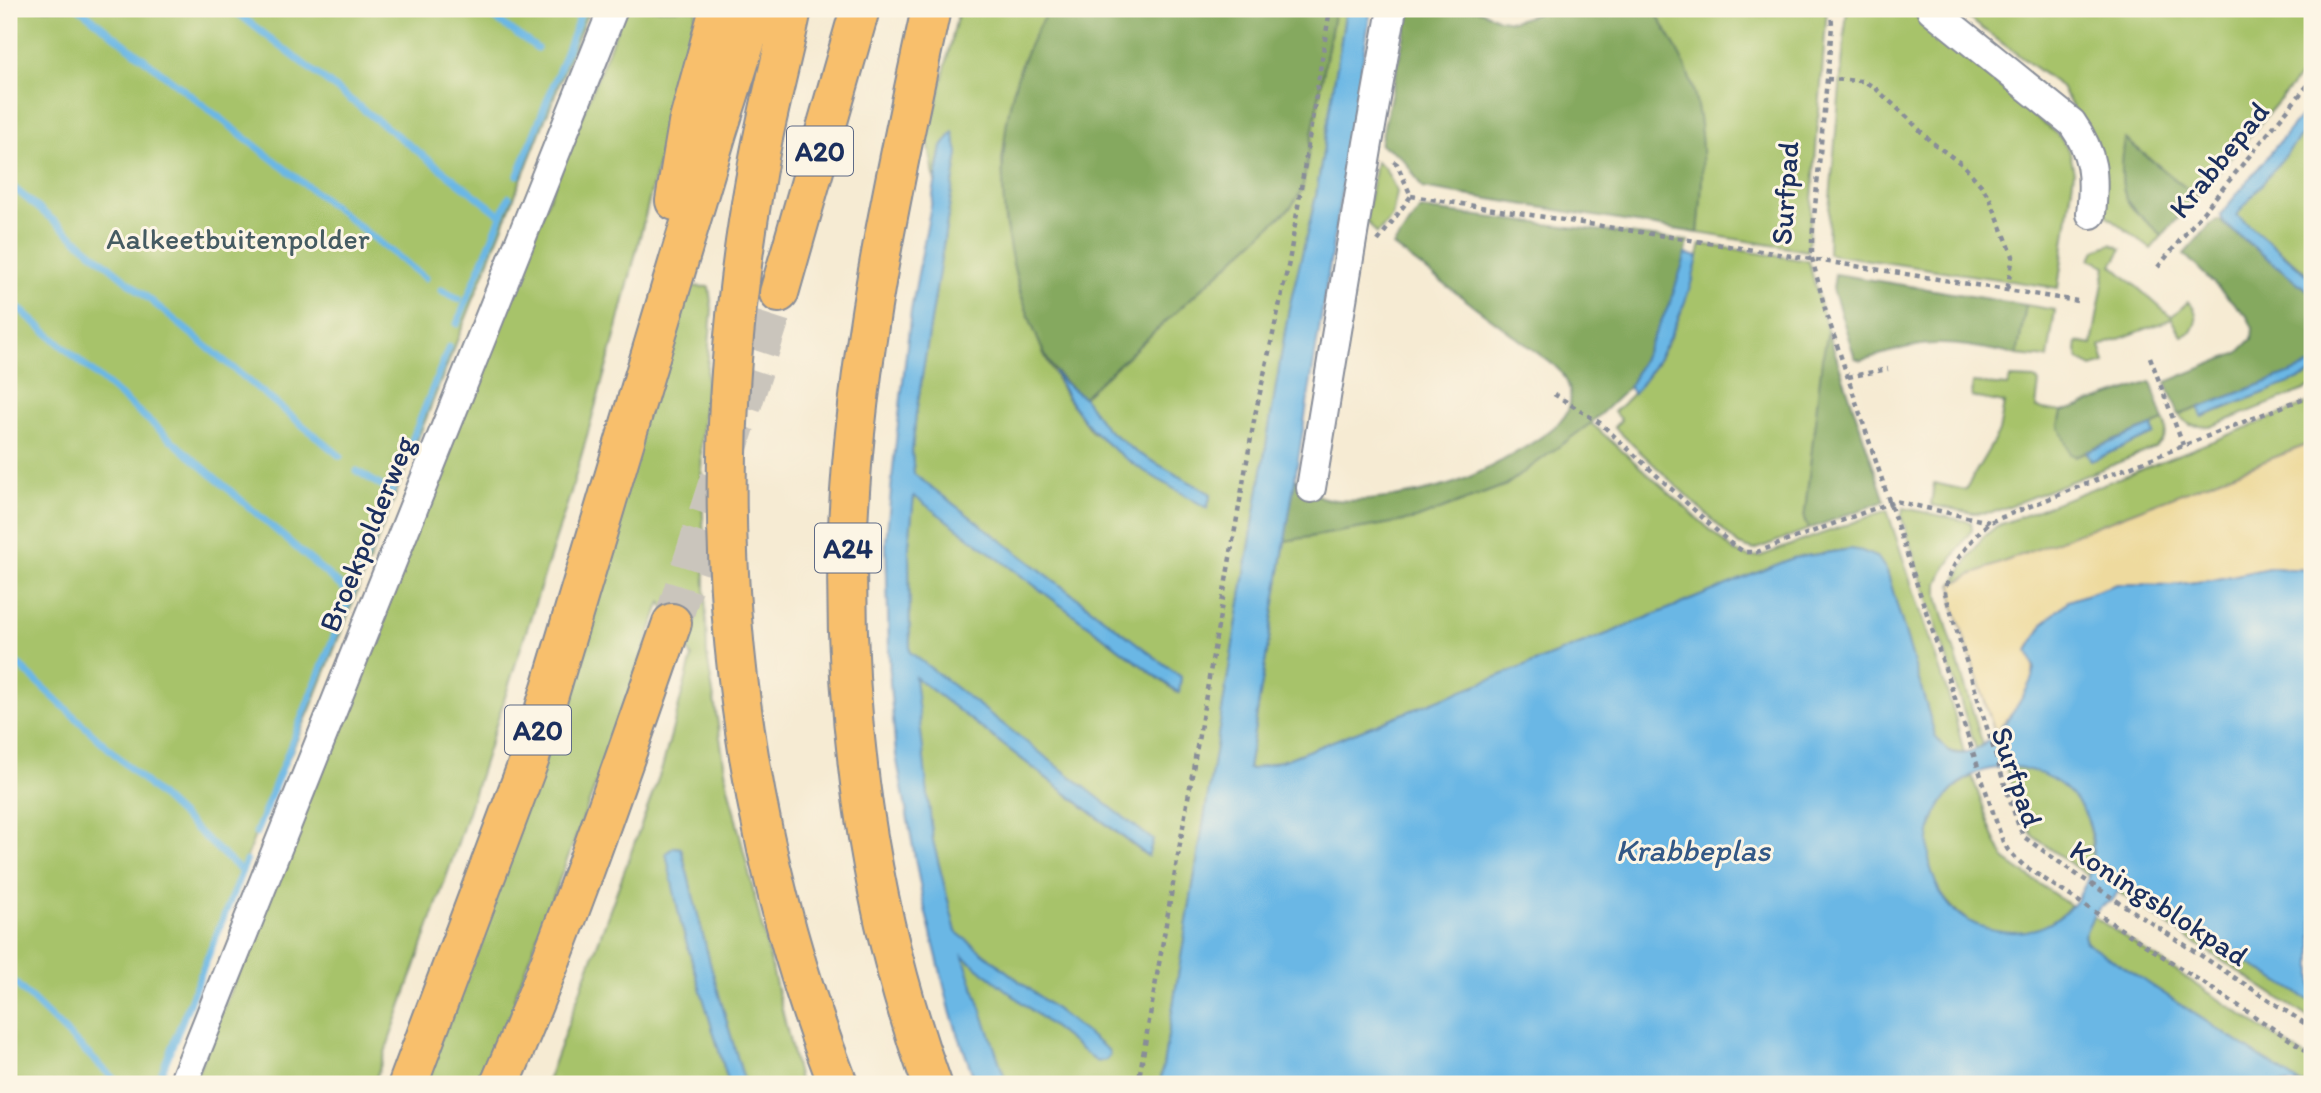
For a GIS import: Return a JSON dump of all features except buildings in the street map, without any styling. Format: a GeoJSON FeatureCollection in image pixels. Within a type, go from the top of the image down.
{"type":"FeatureCollection","features":[{"type":"Feature","properties":{"kind":"highway","name":"A20"},"geometry":{"type":"LineString","coordinates":[[647,369],[688,124],[719,9]]}},
{"type":"Feature","properties":{"kind":"highway","name":"A20"},"geometry":{"type":"LineString","coordinates":[[408,1084],[530,758],[717,133],[757,9]]}},
{"type":"Feature","properties":{"kind":"highway"},"geometry":{"type":"LineString","coordinates":[[792,9],[756,175],[742,270],[730,399],[727,466],[729,559],[732,622],[771,871],[792,952],[838,1084]]}},
{"type":"Feature","properties":{"kind":"highway","name":"A20"},"geometry":{"type":"LineString","coordinates":[[779,293],[860,9]]}},
{"type":"Feature","properties":{"kind":"highway","name":"A24"},"geometry":{"type":"LineString","coordinates":[[931,9],[869,329],[851,484],[848,605],[855,730],[874,866],[894,956],[932,1084]]}},
{"type":"Feature","properties":{"kind":"highway"},"geometry":{"type":"LineString","coordinates":[[500,1084],[608,807],[672,623]]}},
{"type":"Feature","properties":{"kind":"street","name":"Broekpolderweg"},"geometry":{"type":"LineString","coordinates":[[183,1084],[613,9]]}},
{"type":"Feature","properties":{"kind":"street"},"geometry":{"type":"LineString","coordinates":[[1311,488],[1364,242],[1368,143],[1392,9]]}},
{"type":"Feature","properties":{"kind":"street"},"geometry":{"type":"LineString","coordinates":[[1931,9],[2072,123],[2084,140],[2092,161],[2091,214]]}},
{"type":"Feature","properties":{"kind":"path"},"geometry":{"type":"LineString","coordinates":[[1138,1084],[1255,415],[1289,262],[1330,9]]}},
{"type":"Feature","properties":{"kind":"path","name":"Surfpad"},"geometry":{"type":"LineString","coordinates":[[1831,9],[1832,26],[1813,219],[1812,258],[1825,309],[1999,832],[2008,850],[2023,865],[2312,1054]]}},
{"type":"Feature","properties":{"kind":"path"},"geometry":{"type":"LineString","coordinates":[[1827,79],[1863,81],[1874,87],[1930,141],[1963,165],[1981,185],[1990,199],[2013,256],[2007,291]]}},
{"type":"Feature","properties":{"kind":"path","name":"Krabbepad"},"geometry":{"type":"LineString","coordinates":[[2158,267],[2312,80]]}},
{"type":"Feature","properties":{"kind":"path"},"geometry":{"type":"LineString","coordinates":[[1368,143],[1397,164],[1411,197]]}},
{"type":"Feature","properties":{"kind":"path"},"geometry":{"type":"LineString","coordinates":[[1411,197],[2077,301]]}},
{"type":"Feature","properties":{"kind":"path"},"geometry":{"type":"LineString","coordinates":[[1364,242],[1411,197]]}},
{"type":"Feature","properties":{"kind":"path"},"geometry":{"type":"LineString","coordinates":[[2150,358],[2183,446]]}},
{"type":"Feature","properties":{"kind":"path"},"geometry":{"type":"LineString","coordinates":[[1848,377],[1888,369]]}},
{"type":"Feature","properties":{"kind":"path"},"geometry":{"type":"LineString","coordinates":[[1554,394],[1600,423],[1730,543],[1744,552],[1757,552],[1895,501],[1990,522]]}},
{"type":"Feature","properties":{"kind":"path","name":"Koningsblokpad"},"geometry":{"type":"LineString","coordinates":[[2312,394],[1990,522],[1979,531],[1949,574],[1945,593],[2002,776],[2024,837],[2312,1028]]}},
{"type":"Feature","properties":{"kind":"green space","name":"Aalkeetbuitenpolder"},"geometry":{"type":"Polygon","coordinates":[[[9,9],[589,9],[312,705],[256,833],[157,1084],[9,1084],[9,9]]]}},
{"type":"Feature","properties":{"kind":"green space"},"geometry":{"type":"Polygon","coordinates":[[[625,9],[697,9],[613,344],[571,492],[456,849],[374,1084],[193,1084],[625,9]]]}},
{"type":"Feature","properties":{"kind":"green space"},"geometry":{"type":"Polygon","coordinates":[[[959,9],[1049,9],[1021,65],[1002,159],[1005,223],[1020,293],[1044,354],[1065,395],[1091,431],[1207,508],[1211,494],[1136,452],[1106,428],[1083,397],[1291,207],[1302,190],[1335,9],[1346,9],[1316,196],[1289,308],[1160,1084],[1007,1084],[962,955],[1097,1062],[1108,1050],[956,932],[933,841],[914,676],[1147,856],[910,652],[909,544],[914,495],[1178,693],[1181,677],[914,474],[912,452],[916,414],[958,153],[952,133],[942,147],[935,182],[928,140],[959,9]]]}},
{"type":"Feature","properties":{"kind":"green space"},"geometry":{"type":"Polygon","coordinates":[[[1049,9],[1335,9],[1302,190],[1291,207],[1083,397],[1054,370],[1028,314],[1008,238],[1004,198],[1003,158],[1007,119],[1016,81],[1030,44],[1049,9]]]}},
{"type":"Feature","properties":{"kind":"green space"},"geometry":{"type":"Polygon","coordinates":[[[1410,9],[1477,9],[1499,19],[1513,21],[1543,9],[1654,9],[1685,66],[1697,107],[1702,148],[1698,233],[1422,188],[1400,157],[1380,145],[1410,9]]]}},
{"type":"Feature","properties":{"kind":"green space"},"geometry":{"type":"Polygon","coordinates":[[[1654,9],[1827,9],[1808,251],[1698,233],[1702,170],[1697,116],[1682,65],[1654,9]]]}},
{"type":"Feature","properties":{"kind":"green space"},"geometry":{"type":"Polygon","coordinates":[[[1847,9],[1908,9],[2060,137],[2070,153],[2074,172],[2058,288],[1828,254],[1829,210],[1847,9]]]}},
{"type":"Feature","properties":{"kind":"green space"},"geometry":{"type":"Polygon","coordinates":[[[1956,9],[2312,9],[2312,62],[2197,197],[2126,139],[2122,173],[2126,198],[2162,236],[2151,249],[2106,215],[2079,117],[2060,86],[1956,9]]]}},
{"type":"Feature","properties":{"kind":"green space"},"geometry":{"type":"Polygon","coordinates":[[[2312,122],[2312,277],[2236,215],[2312,122]]]}},
{"type":"Feature","properties":{"kind":"green space"},"geometry":{"type":"Polygon","coordinates":[[[2125,139],[2197,197],[2162,236],[2126,198],[2122,173],[2125,139]]]}},
{"type":"Feature","properties":{"kind":"green space"},"geometry":{"type":"Polygon","coordinates":[[[1376,162],[1385,168],[1397,192],[1392,217],[1377,234],[1366,220],[1376,162]]]}},
{"type":"Feature","properties":{"kind":"green space"},"geometry":{"type":"Polygon","coordinates":[[[1420,209],[1688,241],[1670,303],[1629,387],[1591,423],[1506,485],[1416,519],[1285,541],[1295,478],[1321,497],[1334,500],[1385,498],[1435,489],[1460,481],[1512,455],[1559,423],[1569,408],[1569,388],[1564,376],[1555,366],[1393,246],[1420,209]]]}},
{"type":"Feature","properties":{"kind":"green space"},"geometry":{"type":"Polygon","coordinates":[[[2219,220],[2312,294],[2312,365],[2179,415],[2166,382],[2238,353],[2252,339],[2253,328],[2247,316],[2184,254],[2210,225],[2219,220]]]}},
{"type":"Feature","properties":{"kind":"green space"},"geometry":{"type":"Polygon","coordinates":[[[1701,244],[1809,261],[1827,329],[1804,520],[1809,529],[1754,550],[1739,545],[1614,427],[1621,420],[1614,412],[1632,395],[1660,357],[1681,314],[1701,244]]]}},
{"type":"Feature","properties":{"kind":"green space"},"geometry":{"type":"Polygon","coordinates":[[[2111,244],[2122,249],[2112,265],[2171,317],[2188,302],[2196,313],[2196,320],[2191,332],[2182,336],[2172,319],[2100,346],[2105,363],[2092,367],[2079,360],[2077,342],[2092,345],[2106,266],[2090,259],[2096,250],[2111,244]]]}},
{"type":"Feature","properties":{"kind":"green space"},"geometry":{"type":"Polygon","coordinates":[[[1835,274],[2026,305],[2017,355],[1966,346],[1927,344],[1861,360],[1855,358],[1833,289],[1835,274]]]}},
{"type":"Feature","properties":{"kind":"green space"},"geometry":{"type":"Polygon","coordinates":[[[685,286],[709,287],[712,309],[701,446],[707,655],[727,782],[800,1084],[745,1084],[711,967],[681,848],[674,847],[681,924],[729,1084],[546,1084],[662,768],[692,657],[661,602],[484,1084],[426,1084],[685,286]]]}},
{"type":"Feature","properties":{"kind":"green space"},"geometry":{"type":"Polygon","coordinates":[[[2026,305],[2055,310],[2048,358],[2017,355],[2026,305]]]}},
{"type":"Feature","properties":{"kind":"green space"},"geometry":{"type":"Polygon","coordinates":[[[1828,332],[1885,501],[1809,529],[1804,520],[1822,359],[1828,332]]]}},
{"type":"Feature","properties":{"kind":"green space"},"geometry":{"type":"Polygon","coordinates":[[[2312,374],[2312,387],[2210,427],[2190,425],[2179,415],[2199,408],[2203,417],[2312,374]]]}},
{"type":"Feature","properties":{"kind":"green space"},"geometry":{"type":"Polygon","coordinates":[[[2010,378],[2035,379],[2039,382],[2036,408],[2062,412],[2059,426],[2075,456],[2087,452],[2091,461],[2154,434],[2152,426],[2164,421],[2165,436],[2155,448],[1994,512],[1973,513],[1931,505],[1934,483],[1965,490],[1999,432],[2004,403],[1972,397],[1973,383],[2007,386],[2010,378]]]}},
{"type":"Feature","properties":{"kind":"green space"},"geometry":{"type":"Polygon","coordinates":[[[2151,382],[2164,421],[2075,456],[2070,454],[2059,426],[2062,412],[2151,382]]]}},
{"type":"Feature","properties":{"kind":"green space"},"geometry":{"type":"Polygon","coordinates":[[[2312,402],[2312,443],[1980,571],[1953,584],[1982,538],[1997,526],[2312,402]]]}},
{"type":"Feature","properties":{"kind":"green space"},"geometry":{"type":"Polygon","coordinates":[[[1591,423],[1735,552],[1749,557],[1761,556],[1887,510],[1954,713],[1964,753],[1947,749],[1935,735],[1887,571],[1851,549],[1793,558],[1287,759],[1248,769],[1285,541],[1416,519],[1506,485],[1591,423]]]}},
{"type":"Feature","properties":{"kind":"green space"},"geometry":{"type":"Polygon","coordinates":[[[1904,508],[1971,522],[1972,529],[1938,583],[1938,597],[1983,745],[1976,749],[1901,516],[1904,508]]]}},
{"type":"Feature","properties":{"kind":"green space"},"geometry":{"type":"Polygon","coordinates":[[[2006,767],[2033,770],[2051,778],[2067,788],[2078,801],[2091,834],[2089,877],[2033,836],[2022,815],[2006,767]]]}},
{"type":"Feature","properties":{"kind":"green space"},"geometry":{"type":"Polygon","coordinates":[[[1972,776],[2005,860],[2071,906],[2037,929],[2003,933],[1972,923],[1946,901],[1931,871],[1927,838],[1940,805],[1972,776]]]}},
{"type":"Feature","properties":{"kind":"green space"},"geometry":{"type":"Polygon","coordinates":[[[2127,888],[2312,1002],[2312,1020],[2118,892],[2127,888]]]}},
{"type":"Feature","properties":{"kind":"green space"},"geometry":{"type":"Polygon","coordinates":[[[2093,916],[2312,1061],[2312,1084],[2301,1084],[2086,942],[2084,935],[2093,916]]]}},
{"type":"Feature","properties":{"kind":"sand"},"geometry":{"type":"Polygon","coordinates":[[[2312,443],[2312,570],[2269,568],[2213,580],[2172,585],[2117,584],[2044,623],[2028,650],[2033,662],[2030,684],[2019,705],[1995,733],[1953,603],[1953,584],[1980,571],[2312,443]]]}},
{"type":"Feature","properties":{"kind":"water","name":"Krabbeplas"},"geometry":{"type":"Polygon","coordinates":[[[1346,9],[1371,9],[1248,769],[1287,759],[1793,558],[1851,549],[1878,558],[1887,571],[1935,735],[1948,750],[1963,754],[1978,748],[1994,736],[2008,719],[2035,669],[2028,651],[2044,623],[2068,601],[2117,584],[2172,585],[2213,580],[2269,568],[2312,570],[2312,1002],[2127,888],[2118,892],[2112,901],[2101,906],[2084,935],[2086,942],[2301,1084],[1160,1084],[1289,308],[1316,196],[1346,9]],[[2010,766],[1983,771],[1958,785],[1936,814],[1930,831],[1929,849],[1936,884],[1946,901],[1968,920],[1995,930],[2032,930],[2061,915],[2082,892],[2092,862],[2091,830],[2077,801],[2051,779],[2010,766]]]}},
{"type":"Feature","properties":{"kind":"water"},"geometry":{"type":"Polygon","coordinates":[[[2312,102],[2312,122],[2237,215],[2312,279],[2312,294],[2224,223],[2220,215],[2312,102]]]}},
{"type":"Feature","properties":{"kind":"water"},"geometry":{"type":"Polygon","coordinates":[[[953,132],[958,153],[916,414],[912,452],[914,474],[1181,677],[1179,693],[914,496],[909,544],[910,652],[1153,840],[1148,856],[915,677],[933,841],[956,932],[1108,1050],[1110,1055],[1106,1060],[1097,1062],[963,956],[1007,1084],[976,1084],[951,1014],[923,901],[896,755],[890,684],[886,542],[894,459],[911,311],[942,147],[953,132]]]}},
{"type":"Feature","properties":{"kind":"water"},"geometry":{"type":"Polygon","coordinates":[[[1686,254],[1698,257],[1688,294],[1665,346],[1634,394],[1629,387],[1670,303],[1686,254]]]}},
{"type":"Feature","properties":{"kind":"water"},"geometry":{"type":"Polygon","coordinates":[[[2312,365],[2312,374],[2202,417],[2199,408],[2312,365]]]}},
{"type":"Feature","properties":{"kind":"water"},"geometry":{"type":"Polygon","coordinates":[[[1055,372],[1063,382],[1083,397],[1106,428],[1136,452],[1211,494],[1207,508],[1139,468],[1100,437],[1083,419],[1055,372]]]}},
{"type":"Feature","properties":{"kind":"water"},"geometry":{"type":"Polygon","coordinates":[[[2152,426],[2154,434],[2091,461],[2087,452],[2152,426]]]}},
{"type":"Feature","properties":{"kind":"water"},"geometry":{"type":"Polygon","coordinates":[[[674,847],[681,848],[711,967],[745,1084],[729,1084],[681,924],[666,853],[674,847]]]}},
{"type":"Feature","properties":{"kind":"waterway"},"geometry":{"type":"LineString","coordinates":[[80,9],[425,278]]}},
{"type":"Feature","properties":{"kind":"waterway"},"geometry":{"type":"LineString","coordinates":[[232,9],[501,215]]}},
{"type":"Feature","properties":{"kind":"waterway"},"geometry":{"type":"LineString","coordinates":[[481,9],[537,48]]}},
{"type":"Feature","properties":{"kind":"waterway"},"geometry":{"type":"LineString","coordinates":[[518,175],[583,9]]}},
{"type":"Feature","properties":{"kind":"waterway"},"geometry":{"type":"LineString","coordinates":[[9,184],[340,456]]}},
{"type":"Feature","properties":{"kind":"waterway"},"geometry":{"type":"LineString","coordinates":[[457,324],[509,197]]}},
{"type":"Feature","properties":{"kind":"waterway"},"geometry":{"type":"LineString","coordinates":[[441,290],[459,299]]}},
{"type":"Feature","properties":{"kind":"waterway"},"geometry":{"type":"LineString","coordinates":[[9,300],[350,594]]}},
{"type":"Feature","properties":{"kind":"waterway"},"geometry":{"type":"LineString","coordinates":[[256,833],[449,347]]}},
{"type":"Feature","properties":{"kind":"waterway"},"geometry":{"type":"LineString","coordinates":[[357,471],[391,492]]}},
{"type":"Feature","properties":{"kind":"waterway"},"geometry":{"type":"LineString","coordinates":[[9,656],[241,871]]}},
{"type":"Feature","properties":{"kind":"waterway"},"geometry":{"type":"LineString","coordinates":[[157,1084],[246,861]]}},
{"type":"Feature","properties":{"kind":"waterway"},"geometry":{"type":"LineString","coordinates":[[9,977],[119,1084]]}},
{"type":"Feature","properties":{"kind":"tunnel"},"geometry":{"type":"LineString","coordinates":[[672,623],[779,293]]}}]}
